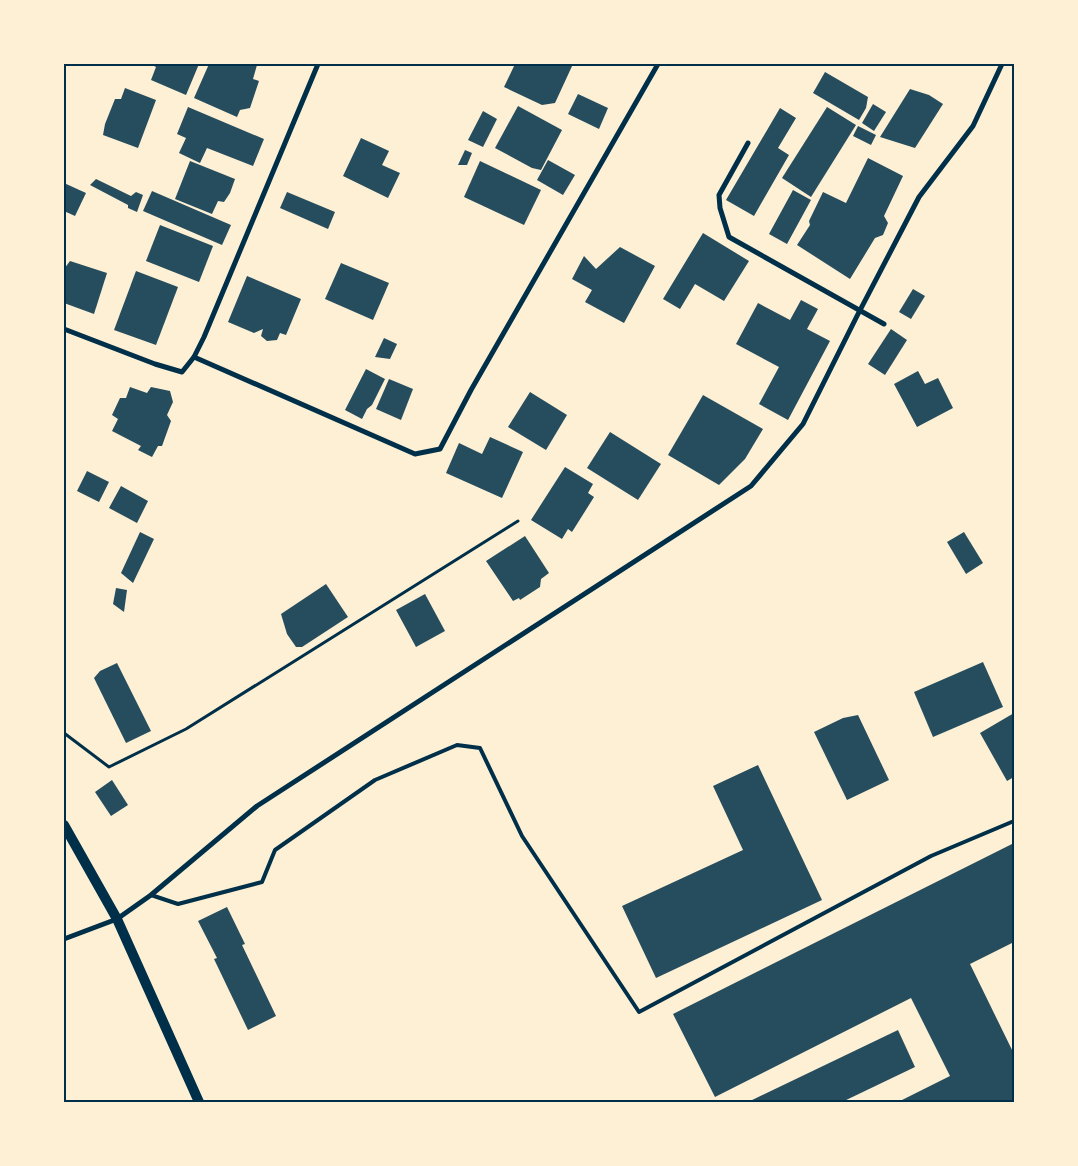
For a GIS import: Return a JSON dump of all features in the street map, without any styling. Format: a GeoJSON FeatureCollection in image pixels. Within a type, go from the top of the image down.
{"type":"FeatureCollection","features":[{"type":"Feature","properties":{"kind":"main road"},"geometry":{"type":"LineString","coordinates":[[65,832],[117,919],[199,1102]]}},
{"type":"Feature","properties":{"kind":"street"},"geometry":{"type":"LineString","coordinates":[[64,329],[155,364],[182,372],[194,357],[318,64]]}},
{"type":"Feature","properties":{"kind":"street"},"geometry":{"type":"LineString","coordinates":[[194,357],[415,454],[440,449],[471,390],[658,64]]}},
{"type":"Feature","properties":{"kind":"street"},"geometry":{"type":"LineString","coordinates":[[64,939],[117,919],[151,895],[257,806],[751,486],[803,424],[859,311],[920,197],[974,126],[1002,64]]}},
{"type":"Feature","properties":{"kind":"street"},"geometry":{"type":"LineString","coordinates":[[748,144],[719,196],[720,208],[729,237],[884,324]]}},
{"type":"Feature","properties":{"kind":"lane"},"geometry":{"type":"LineString","coordinates":[[151,895],[178,904],[262,882],[275,850],[376,780],[457,745],[480,748],[522,836],[639,1012],[931,856],[1014,821]]}},
{"type":"Feature","properties":{"kind":"path"},"geometry":{"type":"LineString","coordinates":[[64,733],[109,767],[186,729],[518,521]]}},
{"type":"Feature","properties":{"kind":"building"},"geometry":{"type":"Polygon","coordinates":[[[152,64],[199,64],[186,95],[151,80],[156,67],[152,64]]]}},
{"type":"Feature","properties":{"kind":"building"},"geometry":{"type":"Polygon","coordinates":[[[209,64],[257,65],[253,79],[259,81],[250,108],[240,110],[237,117],[194,98],[209,64]]]}},
{"type":"Feature","properties":{"kind":"building"},"geometry":{"type":"Polygon","coordinates":[[[515,64],[573,64],[555,103],[542,105],[504,87],[515,64]]]}},
{"type":"Feature","properties":{"kind":"building"},"geometry":{"type":"Polygon","coordinates":[[[825,72],[868,97],[866,108],[859,120],[813,93],[825,72]]]}},
{"type":"Feature","properties":{"kind":"building"},"geometry":{"type":"Polygon","coordinates":[[[125,88],[156,100],[138,148],[103,135],[105,124],[115,99],[121,99],[125,88]]]}},
{"type":"Feature","properties":{"kind":"building"},"geometry":{"type":"Polygon","coordinates":[[[910,89],[929,95],[943,104],[915,148],[880,137],[910,89]]]}},
{"type":"Feature","properties":{"kind":"building"},"geometry":{"type":"Polygon","coordinates":[[[578,94],[608,108],[599,129],[568,114],[578,94]]]}},
{"type":"Feature","properties":{"kind":"building"},"geometry":{"type":"Polygon","coordinates":[[[873,104],[886,112],[874,131],[862,123],[873,104]]]}},
{"type":"Feature","properties":{"kind":"building"},"geometry":{"type":"Polygon","coordinates":[[[518,106],[562,130],[541,170],[532,168],[495,148],[518,106]]]}},
{"type":"Feature","properties":{"kind":"building"},"geometry":{"type":"Polygon","coordinates":[[[188,107],[264,139],[253,166],[207,148],[200,163],[179,153],[186,138],[177,134],[188,107]]]}},
{"type":"Feature","properties":{"kind":"building"},"geometry":{"type":"Polygon","coordinates":[[[827,107],[856,125],[811,197],[782,178],[827,107]]]}},
{"type":"Feature","properties":{"kind":"building"},"geometry":{"type":"Polygon","coordinates":[[[780,108],[796,118],[778,148],[789,155],[754,216],[726,200],[780,108]]]}},
{"type":"Feature","properties":{"kind":"building"},"geometry":{"type":"Polygon","coordinates":[[[483,111],[497,119],[483,147],[468,140],[483,111]]]}},
{"type":"Feature","properties":{"kind":"building"},"geometry":{"type":"Polygon","coordinates":[[[858,126],[876,135],[871,145],[853,136],[858,126]]]}},
{"type":"Feature","properties":{"kind":"building"},"geometry":{"type":"Polygon","coordinates":[[[361,138],[389,151],[382,165],[400,173],[388,198],[343,176],[361,138]]]}},
{"type":"Feature","properties":{"kind":"building"},"geometry":{"type":"Polygon","coordinates":[[[465,150],[472,153],[467,165],[458,165],[465,150]]]}},
{"type":"Feature","properties":{"kind":"building"},"geometry":{"type":"Polygon","coordinates":[[[868,158],[903,176],[884,216],[888,223],[883,235],[875,238],[850,279],[797,245],[810,225],[809,221],[823,192],[846,203],[868,158]]]}},
{"type":"Feature","properties":{"kind":"building"},"geometry":{"type":"Polygon","coordinates":[[[548,160],[575,175],[563,195],[537,180],[548,160]]]}},
{"type":"Feature","properties":{"kind":"building"},"geometry":{"type":"Polygon","coordinates":[[[190,161],[235,179],[230,193],[224,202],[218,201],[212,214],[175,199],[190,161]]]}},
{"type":"Feature","properties":{"kind":"building"},"geometry":{"type":"Polygon","coordinates":[[[480,161],[541,190],[524,225],[464,197],[480,161]]]}},
{"type":"Feature","properties":{"kind":"building"},"geometry":{"type":"Polygon","coordinates":[[[96,179],[131,196],[136,192],[143,195],[137,212],[128,208],[128,205],[90,185],[96,179]]]}},
{"type":"Feature","properties":{"kind":"building"},"geometry":{"type":"Polygon","coordinates":[[[64,183],[86,193],[75,216],[64,211],[64,183]]]}},
{"type":"Feature","properties":{"kind":"building"},"geometry":{"type":"Polygon","coordinates":[[[793,190],[811,200],[787,244],[769,234],[793,190]]]}},
{"type":"Feature","properties":{"kind":"building"},"geometry":{"type":"Polygon","coordinates":[[[152,191],[231,225],[222,245],[143,211],[152,191]]]}},
{"type":"Feature","properties":{"kind":"building"},"geometry":{"type":"Polygon","coordinates":[[[287,192],[335,212],[328,229],[280,208],[287,192]]]}},
{"type":"Feature","properties":{"kind":"building"},"geometry":{"type":"Polygon","coordinates":[[[160,225],[213,246],[199,282],[146,261],[160,225]]]}},
{"type":"Feature","properties":{"kind":"building"},"geometry":{"type":"Polygon","coordinates":[[[703,233],[749,261],[724,301],[695,284],[680,309],[663,299],[703,233]]]}},
{"type":"Feature","properties":{"kind":"building"},"geometry":{"type":"Polygon","coordinates":[[[620,247],[655,266],[624,323],[585,302],[592,290],[572,279],[584,256],[596,269],[620,247]]]}},
{"type":"Feature","properties":{"kind":"building"},"geometry":{"type":"Polygon","coordinates":[[[70,261],[107,273],[94,314],[64,303],[64,269],[70,261]]]}},
{"type":"Feature","properties":{"kind":"building"},"geometry":{"type":"Polygon","coordinates":[[[341,263],[389,283],[373,320],[325,299],[341,263]]]}},
{"type":"Feature","properties":{"kind":"building"},"geometry":{"type":"Polygon","coordinates":[[[136,271],[178,287],[156,345],[114,330],[136,271]]]}},
{"type":"Feature","properties":{"kind":"building"},"geometry":{"type":"Polygon","coordinates":[[[247,276],[301,299],[286,335],[280,333],[277,340],[267,341],[261,336],[263,329],[254,333],[228,322],[247,276]]]}},
{"type":"Feature","properties":{"kind":"building"},"geometry":{"type":"Polygon","coordinates":[[[913,289],[925,296],[911,319],[899,312],[913,289]]]}},
{"type":"Feature","properties":{"kind":"building"},"geometry":{"type":"Polygon","coordinates":[[[801,300],[818,309],[807,329],[830,341],[788,420],[759,404],[779,367],[736,344],[758,303],[790,320],[801,300]]]}},
{"type":"Feature","properties":{"kind":"building"},"geometry":{"type":"Polygon","coordinates":[[[891,329],[907,340],[885,375],[868,364],[891,329]]]}},
{"type":"Feature","properties":{"kind":"building"},"geometry":{"type":"Polygon","coordinates":[[[384,338],[397,344],[390,359],[375,357],[384,338]]]}},
{"type":"Feature","properties":{"kind":"building"},"geometry":{"type":"Polygon","coordinates":[[[366,369],[385,379],[372,405],[367,409],[362,419],[345,410],[366,369]]]}},
{"type":"Feature","properties":{"kind":"building"},"geometry":{"type":"Polygon","coordinates":[[[918,371],[925,384],[938,378],[953,408],[917,427],[894,384],[918,371]]]}},
{"type":"Feature","properties":{"kind":"building"},"geometry":{"type":"Polygon","coordinates":[[[389,379],[413,389],[401,420],[376,409],[389,379]]]}},
{"type":"Feature","properties":{"kind":"building"},"geometry":{"type":"Polygon","coordinates":[[[130,387],[147,393],[151,387],[170,391],[173,402],[167,415],[171,421],[162,446],[158,446],[152,457],[138,450],[141,446],[112,431],[118,419],[112,415],[120,398],[126,398],[130,387]]]}},
{"type":"Feature","properties":{"kind":"building"},"geometry":{"type":"Polygon","coordinates":[[[530,392],[567,415],[546,450],[508,427],[530,392]]]}},
{"type":"Feature","properties":{"kind":"building"},"geometry":{"type":"Polygon","coordinates":[[[703,395],[763,429],[745,459],[719,485],[668,455],[703,395]]]}},
{"type":"Feature","properties":{"kind":"building"},"geometry":{"type":"Polygon","coordinates":[[[610,432],[661,464],[638,500],[587,468],[610,432]]]}},
{"type":"Feature","properties":{"kind":"building"},"geometry":{"type":"Polygon","coordinates":[[[490,437],[523,452],[502,498],[446,473],[459,443],[482,454],[490,437]]]}},
{"type":"Feature","properties":{"kind":"building"},"geometry":{"type":"Polygon","coordinates":[[[565,467],[593,484],[588,493],[594,497],[572,532],[568,529],[562,539],[531,520],[565,467]]]}},
{"type":"Feature","properties":{"kind":"building"},"geometry":{"type":"Polygon","coordinates":[[[87,471],[109,482],[99,502],[77,491],[87,471]]]}},
{"type":"Feature","properties":{"kind":"building"},"geometry":{"type":"Polygon","coordinates":[[[121,486],[148,501],[137,523],[109,508],[121,486]]]}},
{"type":"Feature","properties":{"kind":"building"},"geometry":{"type":"Polygon","coordinates":[[[140,532],[154,539],[133,583],[121,573],[140,532]]]}},
{"type":"Feature","properties":{"kind":"building"},"geometry":{"type":"Polygon","coordinates":[[[964,532],[983,563],[966,574],[947,542],[964,532]]]}},
{"type":"Feature","properties":{"kind":"building"},"geometry":{"type":"Polygon","coordinates":[[[525,536],[549,573],[541,579],[540,587],[520,600],[519,598],[513,601],[486,561],[525,536]]]}},
{"type":"Feature","properties":{"kind":"building"},"geometry":{"type":"Polygon","coordinates":[[[326,584],[348,617],[302,647],[296,647],[287,634],[281,614],[326,584]]]}},
{"type":"Feature","properties":{"kind":"building"},"geometry":{"type":"Polygon","coordinates":[[[116,588],[127,590],[124,612],[113,604],[116,588]]]}},
{"type":"Feature","properties":{"kind":"building"},"geometry":{"type":"Polygon","coordinates":[[[425,594],[445,631],[416,647],[396,610],[425,594]]]}},
{"type":"Feature","properties":{"kind":"building"},"geometry":{"type":"Polygon","coordinates":[[[983,662],[1003,707],[933,737],[914,692],[983,662]]]}},
{"type":"Feature","properties":{"kind":"building"},"geometry":{"type":"Polygon","coordinates":[[[117,663],[151,731],[126,743],[94,678],[100,671],[117,663]]]}},
{"type":"Feature","properties":{"kind":"building"},"geometry":{"type":"Polygon","coordinates":[[[1014,713],[1014,777],[1007,781],[980,733],[1014,713]]]}},
{"type":"Feature","properties":{"kind":"building"},"geometry":{"type":"Polygon","coordinates":[[[858,715],[889,780],[847,800],[814,732],[843,718],[858,715]]]}},
{"type":"Feature","properties":{"kind":"building"},"geometry":{"type":"Polygon","coordinates":[[[758,765],[822,900],[656,978],[622,906],[743,850],[713,786],[758,765]]]}},
{"type":"Feature","properties":{"kind":"building"},"geometry":{"type":"Polygon","coordinates":[[[112,780],[128,805],[111,816],[95,792],[112,780]]]}},
{"type":"Feature","properties":{"kind":"building"},"geometry":{"type":"Polygon","coordinates":[[[1014,843],[1014,942],[970,964],[1014,1054],[1014,1102],[898,1102],[950,1076],[911,998],[715,1097],[673,1014],[1014,843]]]}},
{"type":"Feature","properties":{"kind":"building"},"geometry":{"type":"Polygon","coordinates":[[[227,907],[245,944],[242,945],[276,1016],[248,1030],[214,959],[217,958],[198,921],[227,907]]]}},
{"type":"Feature","properties":{"kind":"building"},"geometry":{"type":"Polygon","coordinates":[[[898,1030],[915,1067],[842,1102],[748,1102],[898,1030]]]}}]}
